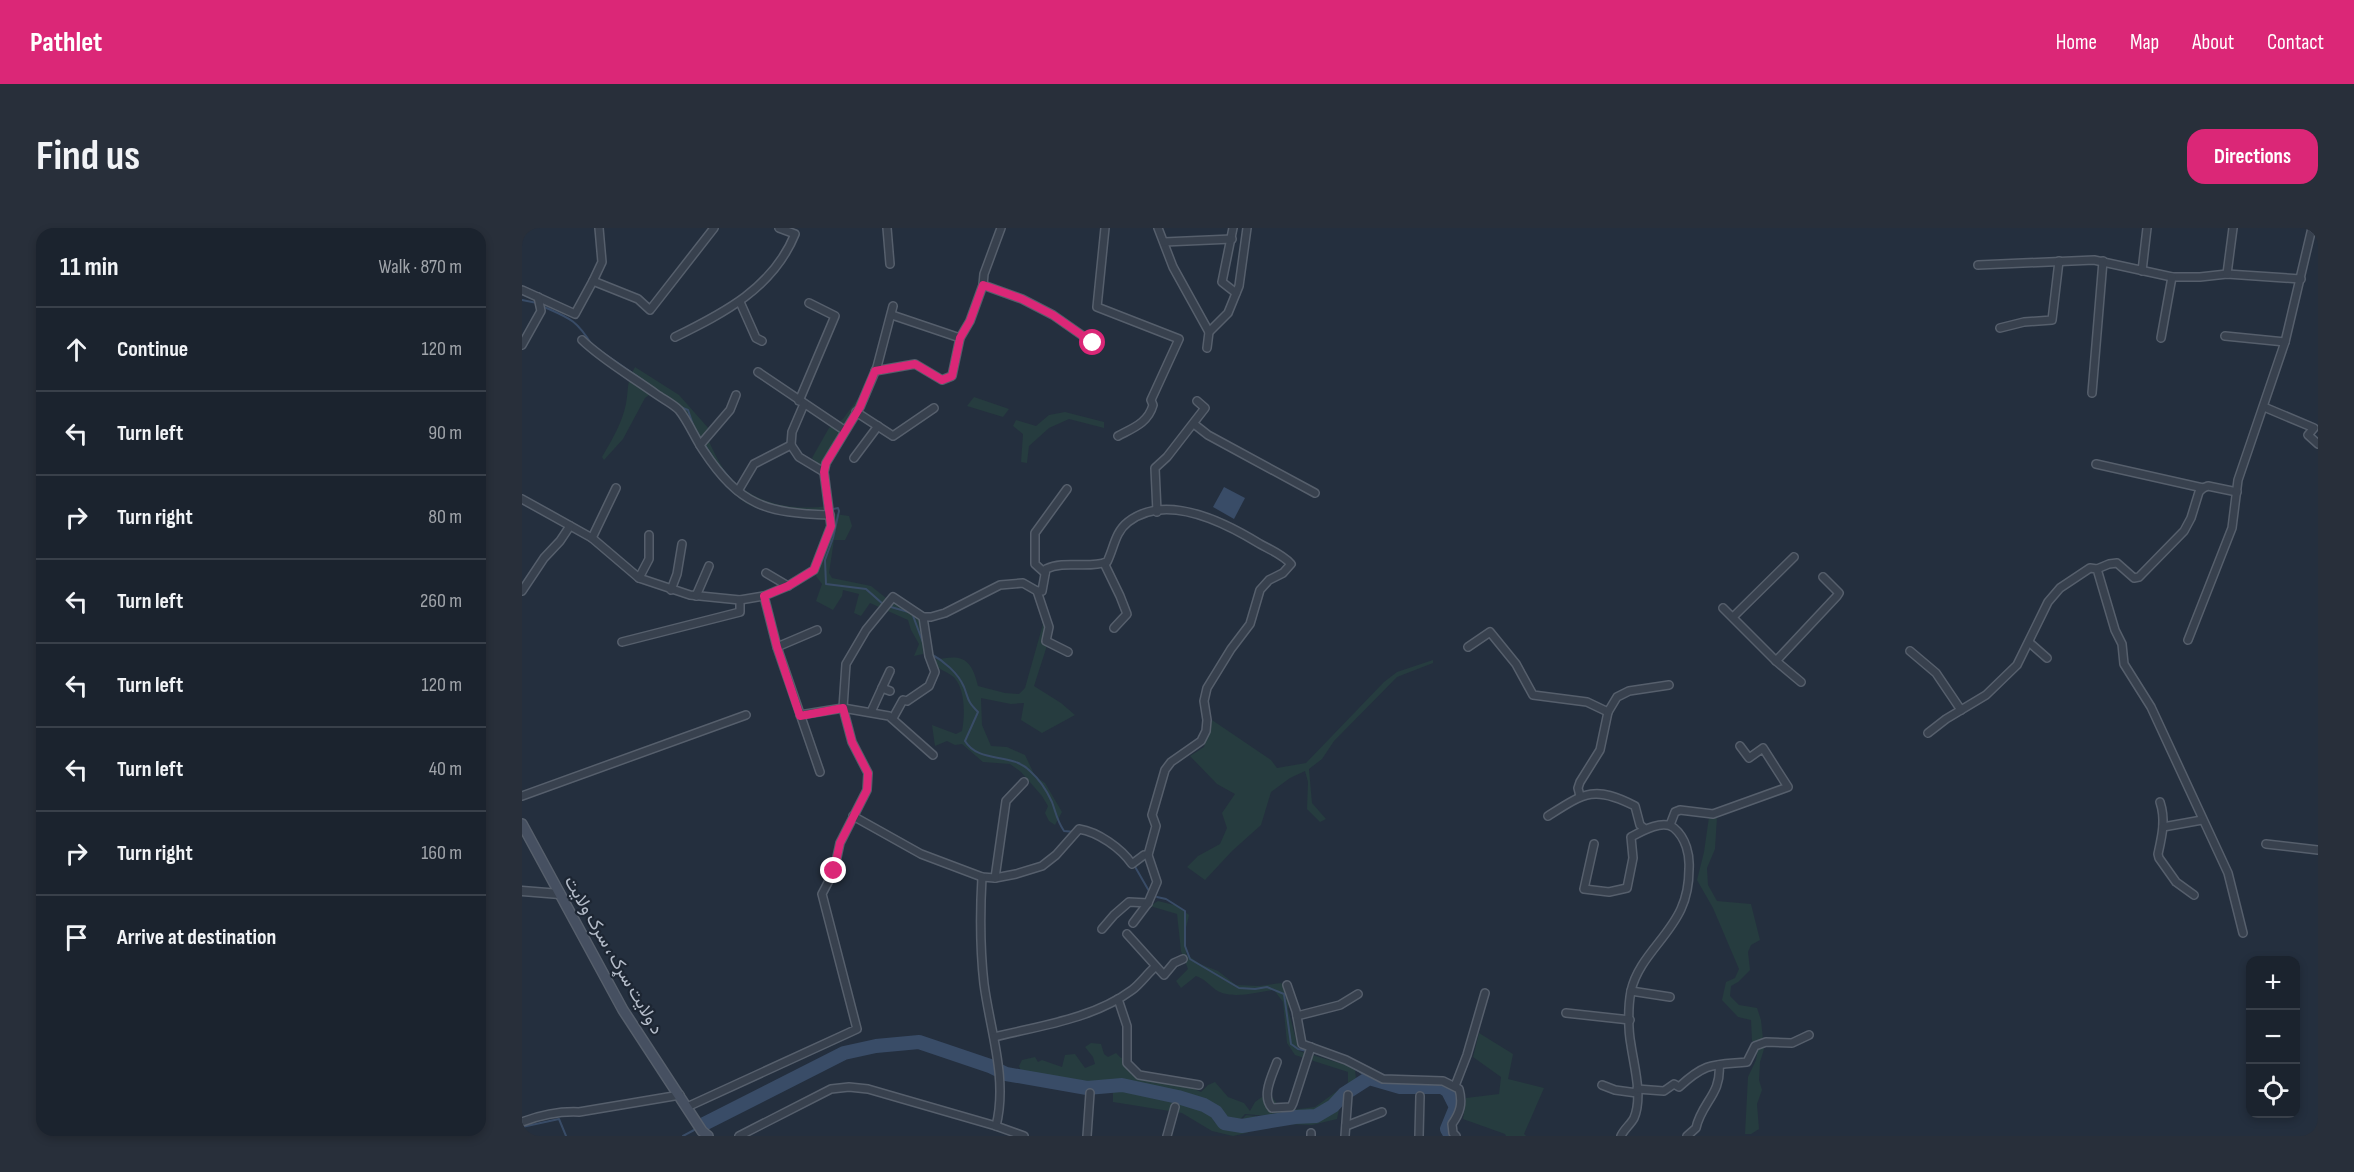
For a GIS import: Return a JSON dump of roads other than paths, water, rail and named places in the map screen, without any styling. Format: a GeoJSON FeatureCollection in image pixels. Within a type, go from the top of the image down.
{"type":"FeatureCollection","features":[{"type":"Feature","properties":{"kind":"main road","name":"د ولایت سړک ، سرک ولایت"},"geometry":{"type":"LineString","coordinates":[[522,824],[623,1010],[704,1134]]}},
{"type":"Feature","properties":{"kind":"street"},"geometry":{"type":"LineString","coordinates":[[522,290],[575,314],[602,262],[599,228]]}},
{"type":"Feature","properties":{"kind":"street"},"geometry":{"type":"LineString","coordinates":[[593,281],[638,299],[650,310],[714,228]]}},
{"type":"Feature","properties":{"kind":"street"},"geometry":{"type":"LineString","coordinates":[[675,338],[740,302],[765,279],[788,251],[795,234],[779,228]]}},
{"type":"Feature","properties":{"kind":"street"},"geometry":{"type":"LineString","coordinates":[[887,228],[890,264]]}},
{"type":"Feature","properties":{"kind":"street"},"geometry":{"type":"LineString","coordinates":[[875,371],[915,364],[942,380],[952,376],[960,338],[970,321],[1001,228]]}},
{"type":"Feature","properties":{"kind":"street"},"geometry":{"type":"LineString","coordinates":[[1105,228],[1097,307],[1179,339],[1151,400],[1154,405],[1151,412],[1142,424],[1118,436]]}},
{"type":"Feature","properties":{"kind":"street"},"geometry":{"type":"LineString","coordinates":[[1158,228],[1173,267],[1209,332],[1208,348]]}},
{"type":"Feature","properties":{"kind":"street"},"geometry":{"type":"LineString","coordinates":[[1233,228],[1222,282],[1236,293]]}},
{"type":"Feature","properties":{"kind":"street"},"geometry":{"type":"LineString","coordinates":[[1209,332],[1228,313],[1236,293],[1245,251],[1247,228]]}},
{"type":"Feature","properties":{"kind":"street"},"geometry":{"type":"LineString","coordinates":[[2142,271],[2147,228]]}},
{"type":"Feature","properties":{"kind":"street"},"geometry":{"type":"LineString","coordinates":[[2227,274],[2233,228]]}},
{"type":"Feature","properties":{"kind":"street"},"geometry":{"type":"LineString","coordinates":[[2188,640],[2232,528],[2241,469],[2285,342],[2312,228]]}},
{"type":"Feature","properties":{"kind":"street"},"geometry":{"type":"LineString","coordinates":[[1164,242],[1232,239]]}},
{"type":"Feature","properties":{"kind":"street"},"geometry":{"type":"LineString","coordinates":[[2000,328],[2024,322],[2052,320],[2059,261]]}},
{"type":"Feature","properties":{"kind":"street"},"geometry":{"type":"LineString","coordinates":[[2092,393],[2103,261]]}},
{"type":"Feature","properties":{"kind":"street"},"geometry":{"type":"LineString","coordinates":[[1978,265],[2103,261],[2172,277],[2227,274],[2301,279]]}},
{"type":"Feature","properties":{"kind":"street"},"geometry":{"type":"LineString","coordinates":[[2161,338],[2172,277]]}},
{"type":"Feature","properties":{"kind":"street"},"geometry":{"type":"LineString","coordinates":[[983,285],[1022,299],[1053,315],[1093,343]]}},
{"type":"Feature","properties":{"kind":"street"},"geometry":{"type":"LineString","coordinates":[[522,345],[541,310],[538,297]]}},
{"type":"Feature","properties":{"kind":"street"},"geometry":{"type":"LineString","coordinates":[[740,302],[756,338],[762,341]]}},
{"type":"Feature","properties":{"kind":"street"},"geometry":{"type":"LineString","coordinates":[[809,303],[835,316],[801,402],[792,432],[791,445],[800,458],[824,472]]}},
{"type":"Feature","properties":{"kind":"street"},"geometry":{"type":"LineString","coordinates":[[522,499],[592,538],[639,578],[671,590],[696,596],[740,600],[764,596],[788,586],[814,570],[831,526],[824,472],[826,463],[856,412],[875,371],[893,306]]}},
{"type":"Feature","properties":{"kind":"street"},"geometry":{"type":"LineString","coordinates":[[892,315],[960,338]]}},
{"type":"Feature","properties":{"kind":"street"},"geometry":{"type":"LineString","coordinates":[[2225,336],[2285,342]]}},
{"type":"Feature","properties":{"kind":"street"},"geometry":{"type":"LineString","coordinates":[[582,340],[598,356],[679,410],[699,445],[730,484],[756,505],[778,511],[830,515]]}},
{"type":"Feature","properties":{"kind":"street"},"geometry":{"type":"LineString","coordinates":[[758,372],[844,430]]}},
{"type":"Feature","properties":{"kind":"street"},"geometry":{"type":"LineString","coordinates":[[699,445],[730,411],[736,395]]}},
{"type":"Feature","properties":{"kind":"street"},"geometry":{"type":"LineString","coordinates":[[1157,512],[1155,468],[1167,458],[1205,408],[1197,402]]}},
{"type":"Feature","properties":{"kind":"street"},"geometry":{"type":"LineString","coordinates":[[2264,407],[2314,428],[2308,435],[2318,444]]}},
{"type":"Feature","properties":{"kind":"street"},"geometry":{"type":"LineString","coordinates":[[856,412],[893,436],[934,408]]}},
{"type":"Feature","properties":{"kind":"street"},"geometry":{"type":"LineString","coordinates":[[1194,424],[1208,435],[1315,493]]}},
{"type":"Feature","properties":{"kind":"street"},"geometry":{"type":"LineString","coordinates":[[855,458],[878,426]]}},
{"type":"Feature","properties":{"kind":"street"},"geometry":{"type":"LineString","coordinates":[[738,491],[754,464],[791,445]]}},
{"type":"Feature","properties":{"kind":"street"},"geometry":{"type":"LineString","coordinates":[[2096,464],[2203,488]]}},
{"type":"Feature","properties":{"kind":"street"},"geometry":{"type":"LineString","coordinates":[[1928,733],[1979,700],[2017,665],[2030,643],[2048,602],[2060,588],[2090,568],[2097,569],[2109,564],[2117,563],[2134,578],[2144,574],[2184,531],[2194,513],[2199,492],[2203,488],[2208,486],[2237,492]]}},
{"type":"Feature","properties":{"kind":"street"},"geometry":{"type":"LineString","coordinates":[[592,538],[616,488]]}},
{"type":"Feature","properties":{"kind":"street"},"geometry":{"type":"LineString","coordinates":[[1045,573],[1035,564],[1035,533],[1067,489]]}},
{"type":"Feature","properties":{"kind":"street"},"geometry":{"type":"LineString","coordinates":[[687,1107],[857,1029],[822,894],[834,871],[840,843],[867,790],[868,773],[852,742],[843,708],[846,664],[866,630],[893,597],[923,617],[945,613],[1000,585],[1023,583],[1037,591],[1042,591],[1046,569],[1053,565],[1086,567],[1107,562],[1118,531],[1137,516],[1178,511],[1206,516],[1239,531],[1291,564],[1283,573],[1269,580],[1260,590],[1250,624],[1231,649],[1207,688],[1204,701],[1206,731],[1202,741],[1171,762],[1165,771],[1152,815],[1156,826],[1148,855],[1157,882],[1148,903],[1133,923]]}},
{"type":"Feature","properties":{"kind":"street"},"geometry":{"type":"LineString","coordinates":[[522,591],[544,558],[570,526]]}},
{"type":"Feature","properties":{"kind":"street"},"geometry":{"type":"LineString","coordinates":[[639,578],[650,559],[649,535]]}},
{"type":"Feature","properties":{"kind":"street"},"geometry":{"type":"LineString","coordinates":[[671,590],[677,574],[682,544]]}},
{"type":"Feature","properties":{"kind":"street"},"geometry":{"type":"LineString","coordinates":[[1733,617],[1794,557]]}},
{"type":"Feature","properties":{"kind":"street"},"geometry":{"type":"LineString","coordinates":[[1104,563],[1127,614],[1114,628]]}},
{"type":"Feature","properties":{"kind":"street"},"geometry":{"type":"LineString","coordinates":[[696,596],[709,566]]}},
{"type":"Feature","properties":{"kind":"street"},"geometry":{"type":"LineString","coordinates":[[2097,569],[2115,630],[2122,644],[2124,664],[2151,707],[2228,873],[2243,933]]}},
{"type":"Feature","properties":{"kind":"street"},"geometry":{"type":"LineString","coordinates":[[766,573],[788,586]]}},
{"type":"Feature","properties":{"kind":"street"},"geometry":{"type":"LineString","coordinates":[[1776,661],[1838,596],[1839,593],[1822,577]]}},
{"type":"Feature","properties":{"kind":"street"},"geometry":{"type":"LineString","coordinates":[[1037,591],[1049,627],[1046,641],[1068,652]]}},
{"type":"Feature","properties":{"kind":"street"},"geometry":{"type":"LineString","coordinates":[[764,596],[777,647],[819,772]]}},
{"type":"Feature","properties":{"kind":"street"},"geometry":{"type":"LineString","coordinates":[[622,642],[740,612],[740,600]]}},
{"type":"Feature","properties":{"kind":"street"},"geometry":{"type":"LineString","coordinates":[[1723,608],[1776,661],[1801,682]]}},
{"type":"Feature","properties":{"kind":"street"},"geometry":{"type":"LineString","coordinates":[[893,718],[903,700],[907,701],[929,686],[934,672],[923,617]]}},
{"type":"Feature","properties":{"kind":"street"},"geometry":{"type":"LineString","coordinates":[[777,647],[817,630]]}},
{"type":"Feature","properties":{"kind":"street"},"geometry":{"type":"LineString","coordinates":[[1468,647],[1490,632],[1516,664],[1533,695],[1587,702],[1608,712]]}},
{"type":"Feature","properties":{"kind":"street"},"geometry":{"type":"LineString","coordinates":[[2030,643],[2047,658]]}},
{"type":"Feature","properties":{"kind":"street"},"geometry":{"type":"LineString","coordinates":[[1910,651],[1936,673],[1961,710]]}},
{"type":"Feature","properties":{"kind":"street"},"geometry":{"type":"LineString","coordinates":[[871,712],[890,671]]}},
{"type":"Feature","properties":{"kind":"street"},"geometry":{"type":"LineString","coordinates":[[1580,796],[1580,782],[1600,750],[1608,712],[1622,692],[1669,686]]}},
{"type":"Feature","properties":{"kind":"street"},"geometry":{"type":"LineString","coordinates":[[882,688],[890,691]]}},
{"type":"Feature","properties":{"kind":"street"},"geometry":{"type":"LineString","coordinates":[[800,716],[843,708],[893,718],[933,755]]}},
{"type":"Feature","properties":{"kind":"street"},"geometry":{"type":"LineString","coordinates":[[522,796],[746,715]]}},
{"type":"Feature","properties":{"kind":"street"},"geometry":{"type":"LineString","coordinates":[[1670,825],[1674,812],[1680,810],[1713,814],[1788,787],[1780,771],[1763,748],[1749,758],[1740,746]]}},
{"type":"Feature","properties":{"kind":"street"},"geometry":{"type":"LineString","coordinates":[[995,878],[1006,801],[1024,782]]}},
{"type":"Feature","properties":{"kind":"street"},"geometry":{"type":"LineString","coordinates":[[1548,816],[1580,796],[1593,793],[1614,796],[1635,806],[1640,825],[1645,830]]}},
{"type":"Feature","properties":{"kind":"street"},"geometry":{"type":"LineString","coordinates":[[2160,802],[2163,811],[2163,827],[2159,858],[2176,882],[2194,895]]}},
{"type":"Feature","properties":{"kind":"street"},"geometry":{"type":"LineString","coordinates":[[853,816],[921,854],[981,877],[995,878],[1042,866],[1056,855],[1079,829],[1090,831],[1127,856],[1132,864],[1144,855],[1148,855]]}},
{"type":"Feature","properties":{"kind":"street"},"geometry":{"type":"LineString","coordinates":[[2163,827],[2202,820]]}},
{"type":"Feature","properties":{"kind":"street"},"geometry":{"type":"LineString","coordinates":[[1594,844],[1584,889],[1609,892],[1627,888],[1633,858],[1631,837],[1658,825],[1670,825],[1676,830],[1690,855],[1686,896],[1681,911],[1637,974],[1631,991],[1630,1044],[1635,1065],[1637,1091],[1635,1118],[1621,1136]]}},
{"type":"Feature","properties":{"kind":"street"},"geometry":{"type":"LineString","coordinates":[[2266,844],[2318,850]]}},
{"type":"Feature","properties":{"kind":"street"},"geometry":{"type":"LineString","coordinates":[[981,877],[984,983],[994,1037],[1000,1108],[996,1126]]}},
{"type":"Feature","properties":{"kind":"street"},"geometry":{"type":"LineString","coordinates":[[522,891],[560,894]]}},
{"type":"Feature","properties":{"kind":"street"},"geometry":{"type":"LineString","coordinates":[[1102,929],[1129,902],[1148,903]]}},
{"type":"Feature","properties":{"kind":"street"},"geometry":{"type":"LineString","coordinates":[[1127,934],[1164,975],[1174,963],[1183,959]]}},
{"type":"Feature","properties":{"kind":"street"},"geometry":{"type":"LineString","coordinates":[[994,1037],[1064,1020],[1118,999],[1134,989],[1155,966]]}},
{"type":"Feature","properties":{"kind":"street"},"geometry":{"type":"LineString","coordinates":[[1287,985],[1297,1016],[1302,1044],[1346,1060],[1383,1079],[1443,1082],[1459,1089],[1461,1105],[1459,1115],[1452,1124],[1453,1133],[1456,1136]]}},
{"type":"Feature","properties":{"kind":"street"},"geometry":{"type":"LineString","coordinates":[[1631,991],[1670,997]]}},
{"type":"Feature","properties":{"kind":"street"},"geometry":{"type":"LineString","coordinates":[[1455,1086],[1467,1055],[1485,993]]}},
{"type":"Feature","properties":{"kind":"street"},"geometry":{"type":"LineString","coordinates":[[1297,1016],[1340,1005],[1358,994]]}},
{"type":"Feature","properties":{"kind":"street"},"geometry":{"type":"LineString","coordinates":[[1118,999],[1127,1026],[1127,1063],[1139,1075],[1199,1085]]}},
{"type":"Feature","properties":{"kind":"street"},"geometry":{"type":"LineString","coordinates":[[1566,1013],[1630,1020]]}},
{"type":"Feature","properties":{"kind":"street"},"geometry":{"type":"LineString","coordinates":[[1602,1084],[1615,1090],[1664,1091],[1674,1084],[1679,1087],[1695,1072],[1710,1064],[1747,1062],[1755,1046],[1766,1042],[1792,1043],[1809,1035]]}},
{"type":"Feature","properties":{"kind":"street"},"geometry":{"type":"LineString","coordinates":[[1276,1062],[1266,1097],[1272,1108],[1291,1107],[1311,1047]]}},
{"type":"Feature","properties":{"kind":"street"},"geometry":{"type":"LineString","coordinates":[[1687,1136],[1696,1128],[1698,1116],[1713,1098],[1720,1074],[1719,1065]]}},
{"type":"Feature","properties":{"kind":"street"},"geometry":{"type":"LineString","coordinates":[[739,1136],[750,1134],[831,1089],[849,1087],[868,1089],[1020,1135]]}},
{"type":"Feature","properties":{"kind":"street"},"geometry":{"type":"LineString","coordinates":[[1087,1136],[1090,1093]]}},
{"type":"Feature","properties":{"kind":"street"},"geometry":{"type":"LineString","coordinates":[[522,1122],[550,1114],[579,1112],[680,1095]]}},
{"type":"Feature","properties":{"kind":"street"},"geometry":{"type":"LineString","coordinates":[[1345,1136],[1348,1095]]}},
{"type":"Feature","properties":{"kind":"street"},"geometry":{"type":"LineString","coordinates":[[1419,1136],[1420,1096]]}},
{"type":"Feature","properties":{"kind":"street"},"geometry":{"type":"LineString","coordinates":[[1167,1136],[1175,1107]]}},
{"type":"Feature","properties":{"kind":"street"},"geometry":{"type":"LineString","coordinates":[[1346,1126],[1382,1112]]}},
{"type":"Feature","properties":{"kind":"water"},"geometry":{"type":"Polygon","coordinates":[[[1224,487],[1245,498],[1234,519],[1213,507],[1224,487]]]}},
{"type":"Feature","properties":{"kind":"waterway"},"geometry":{"type":"LineString","coordinates":[[522,300],[537,303]]}},
{"type":"Feature","properties":{"kind":"waterway"},"geometry":{"type":"LineString","coordinates":[[542,306],[571,320],[592,345]]}},
{"type":"Feature","properties":{"kind":"waterway"},"geometry":{"type":"LineString","coordinates":[[599,350],[644,381]]}},
{"type":"Feature","properties":{"kind":"waterway"},"geometry":{"type":"LineString","coordinates":[[680,407],[688,410],[694,428]]}},
{"type":"Feature","properties":{"kind":"waterway"},"geometry":{"type":"LineString","coordinates":[[697,433],[715,461],[732,481]]}},
{"type":"Feature","properties":{"kind":"waterway"},"geometry":{"type":"LineString","coordinates":[[819,512],[838,508],[839,511],[825,560],[826,584],[866,589],[884,605],[912,613],[925,648]]}},
{"type":"Feature","properties":{"kind":"waterway"},"geometry":{"type":"LineString","coordinates":[[931,654],[954,672],[964,687],[970,703],[978,712],[965,741],[979,753],[1023,765],[1040,781],[1064,831],[1075,832]]}},
{"type":"Feature","properties":{"kind":"waterway"},"geometry":{"type":"LineString","coordinates":[[1134,865],[1149,891]]}},
{"type":"Feature","properties":{"kind":"waterway"},"geometry":{"type":"LineString","coordinates":[[1157,897],[1166,899],[1185,911],[1185,946],[1190,959],[1239,988],[1267,987],[1284,994],[1291,1044],[1298,1049],[1320,1054]]}},
{"type":"Feature","properties":{"kind":"waterway"},"geometry":{"type":"LineString","coordinates":[[704,1124],[844,1053],[876,1046],[919,1042],[990,1066],[1006,1074],[1087,1088],[1122,1085],[1178,1097],[1204,1105],[1216,1112],[1224,1123],[1242,1126],[1295,1117],[1316,1116],[1369,1078],[1400,1087],[1442,1087],[1448,1091],[1456,1107],[1447,1129],[1451,1136]]}},
{"type":"Feature","properties":{"kind":"waterway"},"geometry":{"type":"LineString","coordinates":[[1351,1066],[1369,1078]]}},
{"type":"Feature","properties":{"kind":"waterway"},"geometry":{"type":"LineString","coordinates":[[522,1127],[559,1119],[566,1136]]}},
{"type":"Feature","properties":{"kind":"waterway"},"geometry":{"type":"LineString","coordinates":[[683,1136],[696,1129]]}}]}
